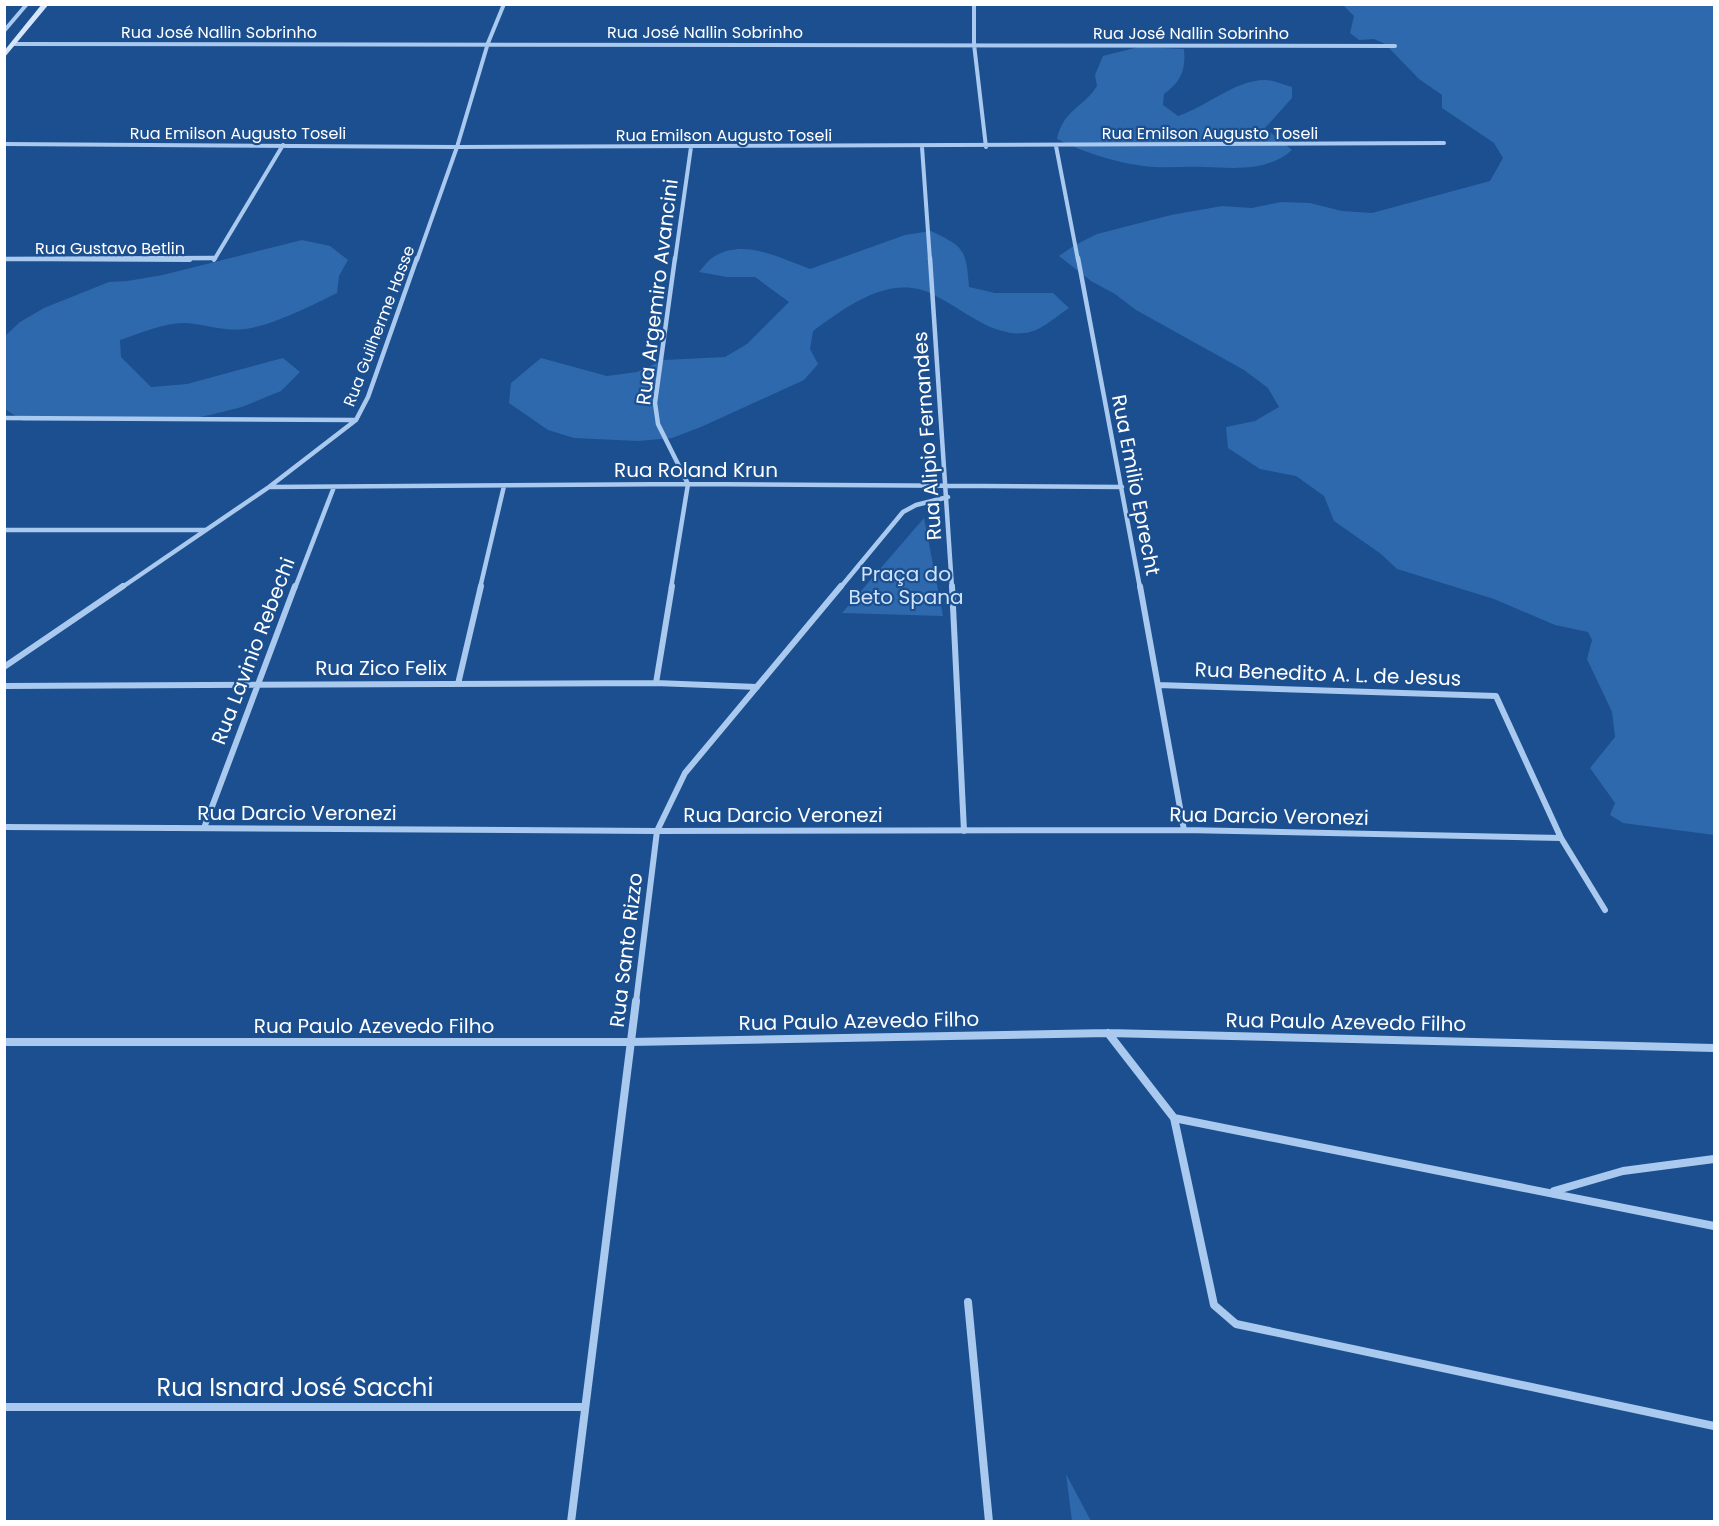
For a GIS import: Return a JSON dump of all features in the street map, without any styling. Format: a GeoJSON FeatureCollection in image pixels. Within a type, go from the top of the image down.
{"type":"FeatureCollection","features":[{"type":"Feature","properties":{"kind":"street"},"geometry":{"type":"LineString","coordinates":[[4,31],[27,4]]}},
{"type":"Feature","properties":{"kind":"street"},"geometry":{"type":"LineString","coordinates":[[4,56],[46,4]]}},
{"type":"Feature","properties":{"kind":"street","name":"Rua Guilherme Hasse"},"geometry":{"type":"LineString","coordinates":[[4,667],[269,487],[356,420],[368,397],[457,147],[488,43],[504,4]]}},
{"type":"Feature","properties":{"kind":"street"},"geometry":{"type":"LineString","coordinates":[[974,4],[974,44],[986,147]]}},
{"type":"Feature","properties":{"kind":"street","name":"Rua José Nallin Sobrinho"},"geometry":{"type":"LineString","coordinates":[[15,44],[1395,46]]}},
{"type":"Feature","properties":{"kind":"street","name":"Rua Emilson Augusto Toseli"},"geometry":{"type":"LineString","coordinates":[[4,144],[986,147],[1444,143]]}},
{"type":"Feature","properties":{"kind":"street","name":"Rua Gustavo Betlin"},"geometry":{"type":"LineString","coordinates":[[4,259],[214,260],[283,145]]}},
{"type":"Feature","properties":{"kind":"street","name":"Rua Emilio Eprecht"},"geometry":{"type":"LineString","coordinates":[[1056,146],[1122,487],[1184,830]]}},
{"type":"Feature","properties":{"kind":"street","name":"Rua Argemiro Avancini"},"geometry":{"type":"LineString","coordinates":[[688,484],[658,424],[656,403],[691,147]]}},
{"type":"Feature","properties":{"kind":"street","name":"Rua Alipio Fernandes"},"geometry":{"type":"LineString","coordinates":[[922,147],[948,497],[964,831]]}},
{"type":"Feature","properties":{"kind":"street"},"geometry":{"type":"LineString","coordinates":[[4,418],[356,420]]}},
{"type":"Feature","properties":{"kind":"street"},"geometry":{"type":"LineString","coordinates":[[656,683],[688,484]]}},
{"type":"Feature","properties":{"kind":"street","name":"Rua Roland Krun"},"geometry":{"type":"LineString","coordinates":[[269,487],[688,484],[1122,487]]}},
{"type":"Feature","properties":{"kind":"street"},"geometry":{"type":"LineString","coordinates":[[458,684],[504,486]]}},
{"type":"Feature","properties":{"kind":"street","name":"Rua Lavinio Rebechi"},"geometry":{"type":"LineString","coordinates":[[204,828],[256,686],[334,487]]}},
{"type":"Feature","properties":{"kind":"street","name":"Rua Santo Rizzo"},"geometry":{"type":"LineString","coordinates":[[571,1521],[657,831],[685,773],[903,512],[916,505],[948,497]]}},
{"type":"Feature","properties":{"kind":"street"},"geometry":{"type":"LineString","coordinates":[[4,530],[205,530]]}},
{"type":"Feature","properties":{"kind":"street","name":"Rua Zico Felix"},"geometry":{"type":"LineString","coordinates":[[4,686],[656,683],[757,687]]}},
{"type":"Feature","properties":{"kind":"street","name":"Rua Benedito A. L. de Jesus"},"geometry":{"type":"LineString","coordinates":[[1158,686],[1496,696],[1561,838]]}},
{"type":"Feature","properties":{"kind":"street","name":"Rua Darcio Veronezi"},"geometry":{"type":"LineString","coordinates":[[4,827],[657,831],[1184,830],[1561,838]]}},
{"type":"Feature","properties":{"kind":"street"},"geometry":{"type":"LineString","coordinates":[[1561,838],[1605,910]]}},
{"type":"Feature","properties":{"kind":"street"},"geometry":{"type":"LineString","coordinates":[[1108,1033],[1174,1119],[1214,1305],[1236,1324],[1714,1426]]}},
{"type":"Feature","properties":{"kind":"street","name":"Rua Paulo Azevedo Filho"},"geometry":{"type":"LineString","coordinates":[[4,1042],[631,1042],[1108,1033],[1714,1048]]}},
{"type":"Feature","properties":{"kind":"street"},"geometry":{"type":"LineString","coordinates":[[1174,1119],[1714,1226]]}},
{"type":"Feature","properties":{"kind":"street"},"geometry":{"type":"LineString","coordinates":[[1551,1192],[1623,1172],[1714,1159]]}},
{"type":"Feature","properties":{"kind":"street"},"geometry":{"type":"LineString","coordinates":[[968,1302],[989,1521]]}},
{"type":"Feature","properties":{"kind":"street","name":"Rua Isnard José Sacchi"},"geometry":{"type":"LineString","coordinates":[[4,1407],[585,1407]]}},
{"type":"Feature","properties":{"kind":"green space"},"geometry":{"type":"Polygon","coordinates":[[[1343,5],[1714,5],[1714,835],[1623,823],[1610,815],[1615,803],[1590,768],[1615,737],[1612,712],[1587,659],[1592,640],[1588,632],[1555,625],[1494,599],[1397,569],[1381,554],[1334,521],[1324,496],[1296,476],[1260,469],[1228,448],[1226,427],[1255,421],[1279,407],[1268,388],[1244,370],[1136,310],[1115,294],[1091,281],[1059,256],[1097,234],[1171,215],[1222,206],[1252,208],[1281,202],[1310,203],[1342,211],[1372,213],[1490,181],[1503,158],[1494,143],[1442,108],[1442,95],[1419,79],[1385,44],[1374,39],[1359,40],[1350,33],[1354,16],[1343,5]]]}},
{"type":"Feature","properties":{"kind":"green space"},"geometry":{"type":"Polygon","coordinates":[[[1139,47],[1184,49],[1181,75],[1175,85],[1164,94],[1163,105],[1178,116],[1232,89],[1254,81],[1268,80],[1292,87],[1292,98],[1265,128],[1292,150],[1272,162],[1250,167],[1154,167],[1129,164],[1104,157],[1057,139],[1069,115],[1097,86],[1095,75],[1103,56],[1139,47]]]}},
{"type":"Feature","properties":{"kind":"green space"},"geometry":{"type":"Polygon","coordinates":[[[931,231],[951,241],[962,251],[967,265],[969,287],[995,293],[1053,293],[1069,308],[1035,330],[1013,333],[986,325],[934,295],[918,289],[886,290],[870,295],[813,331],[810,349],[818,364],[804,380],[672,438],[638,441],[574,438],[548,430],[509,403],[511,383],[541,358],[607,376],[637,372],[663,360],[725,357],[747,344],[789,302],[755,277],[727,277],[699,272],[710,259],[724,252],[748,249],[774,255],[810,269],[905,235],[931,231]]]}},
{"type":"Feature","properties":{"kind":"green space"},"geometry":{"type":"Polygon","coordinates":[[[302,240],[330,246],[348,260],[339,276],[337,293],[261,326],[227,329],[179,323],[120,340],[121,357],[151,387],[187,384],[283,358],[300,372],[281,391],[242,407],[176,421],[23,421],[5,409],[4,337],[20,322],[44,308],[109,282],[163,275],[302,240]]]}},
{"type":"Feature","properties":{"kind":"green space","name":"Praça do Beto Spana"},"geometry":{"type":"Polygon","coordinates":[[[924,518],[943,616],[842,613],[924,518]]]}},
{"type":"Feature","properties":{"kind":"green space"},"geometry":{"type":"Polygon","coordinates":[[[1066,1474],[1091,1521],[1072,1521],[1066,1474]]]}}]}
